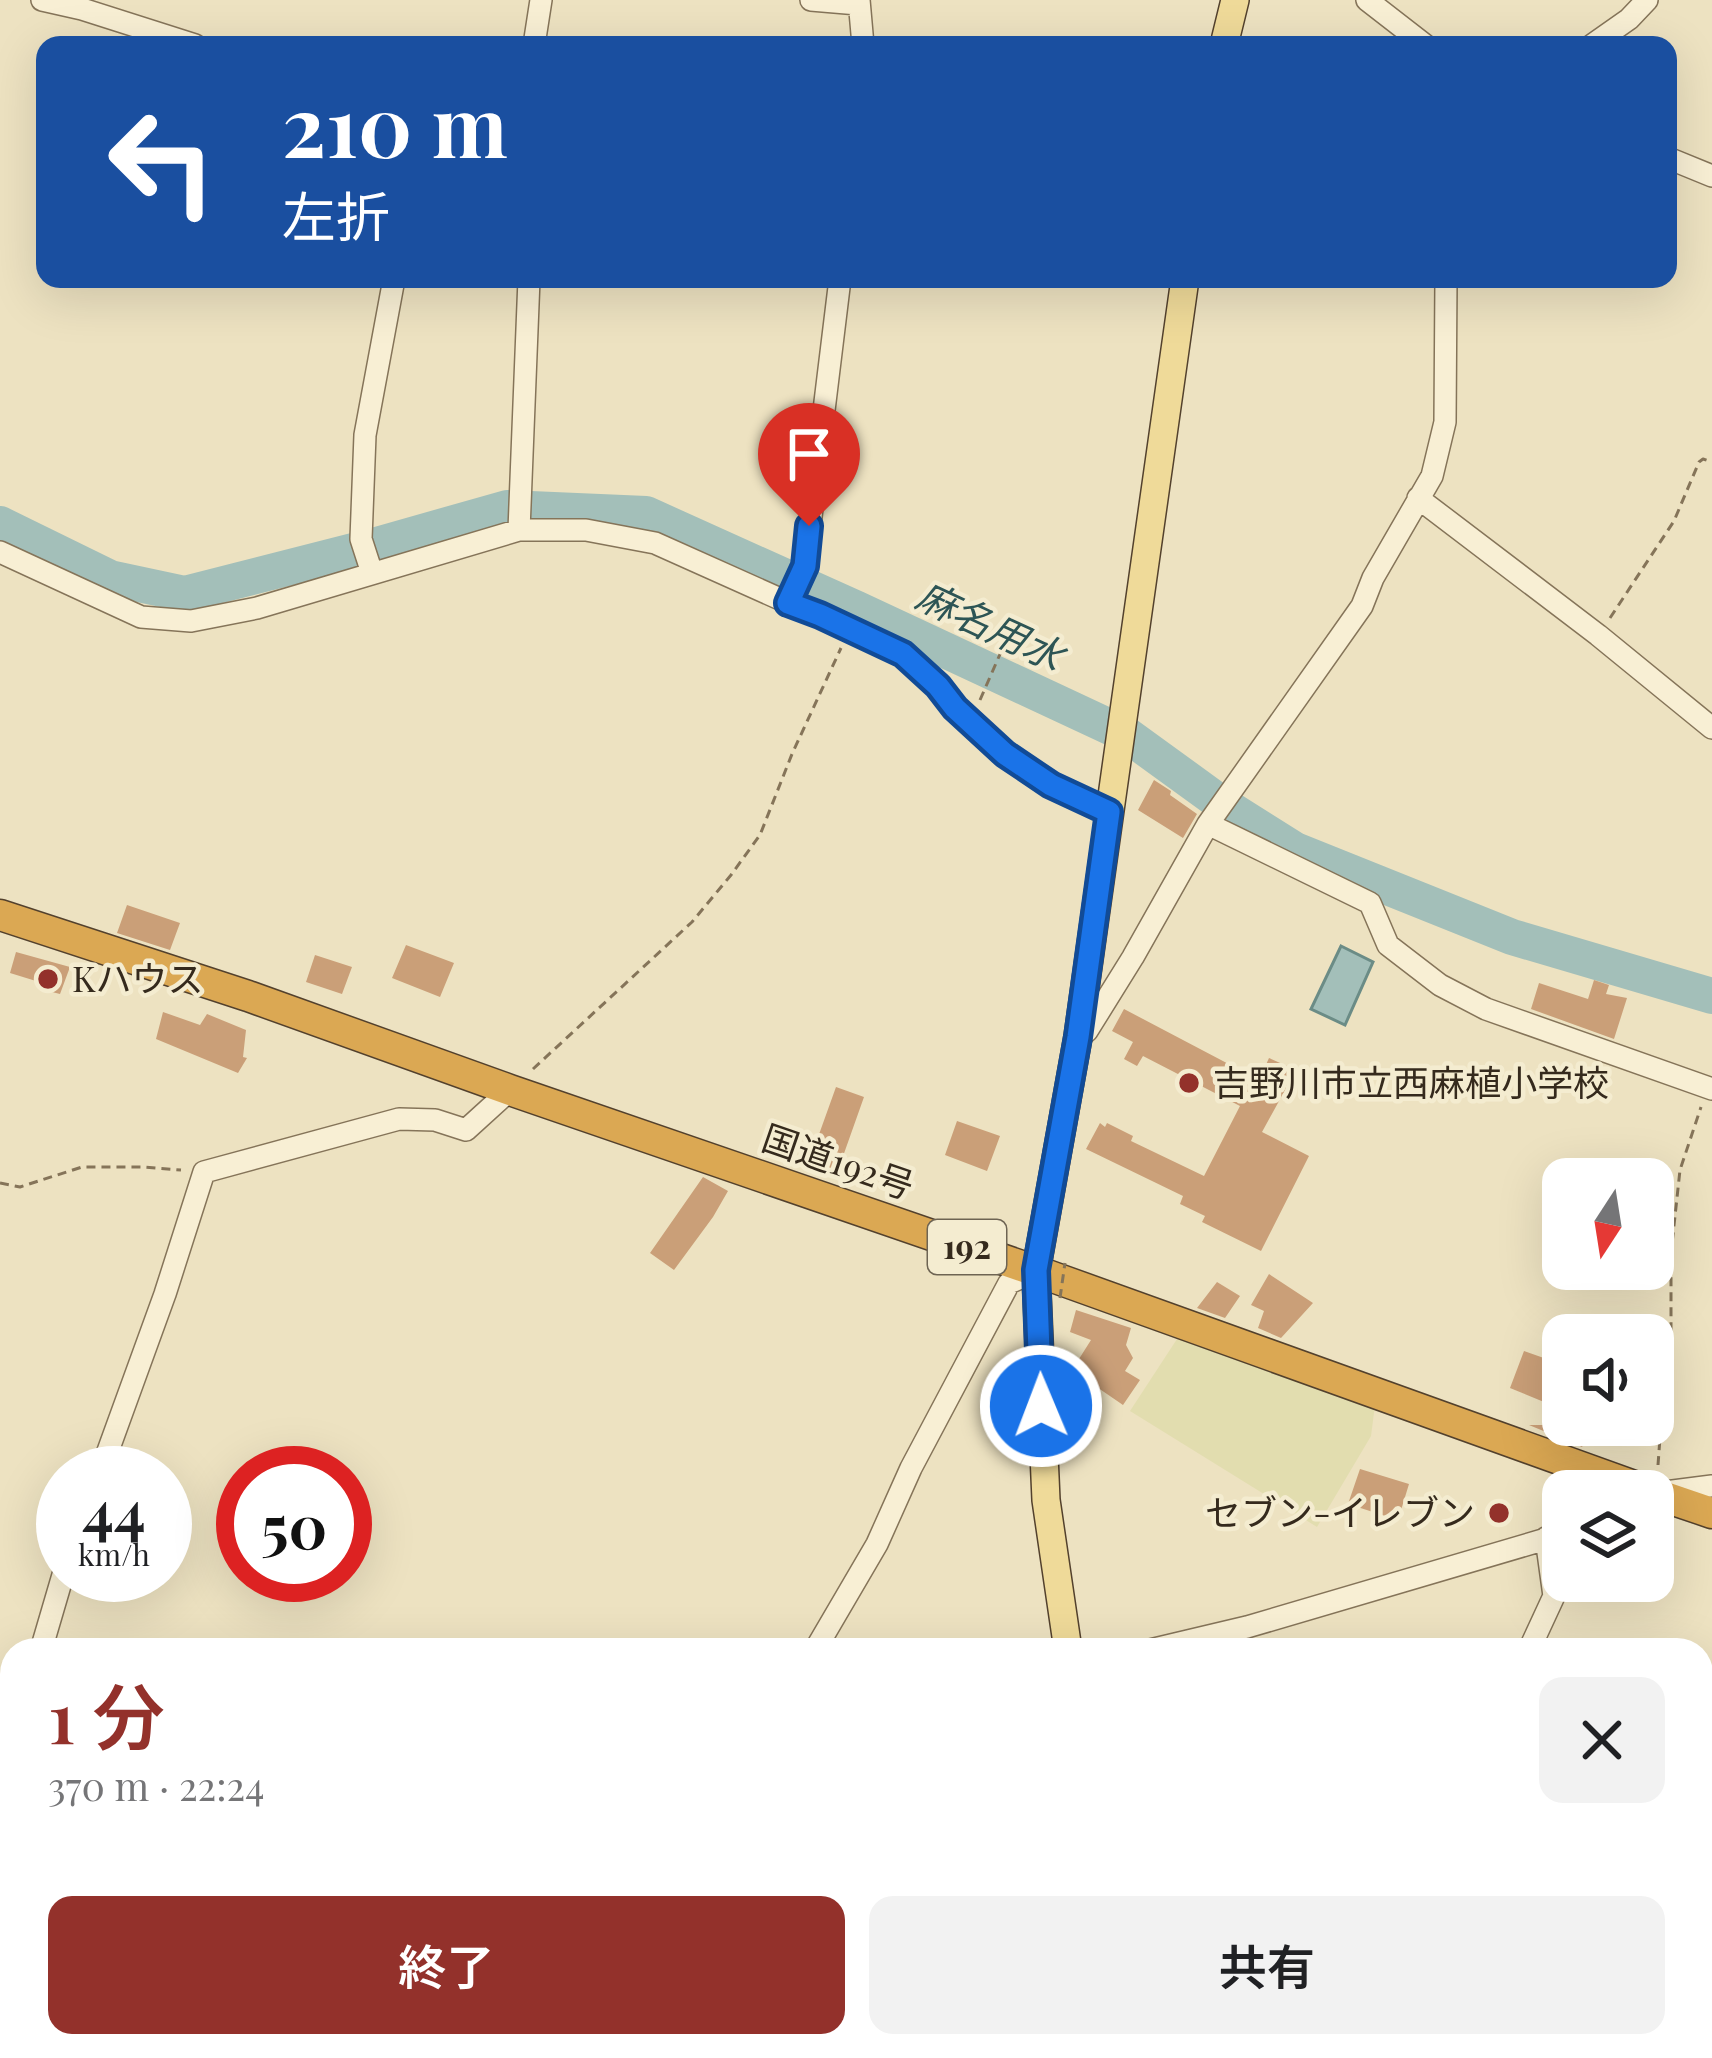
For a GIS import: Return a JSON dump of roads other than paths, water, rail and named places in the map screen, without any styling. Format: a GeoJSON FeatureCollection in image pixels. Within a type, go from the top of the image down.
{"type":"FeatureCollection","features":[{"type":"Feature","properties":{"kind":"highway","name":"国道192号"},"geometry":{"type":"LineString","coordinates":[[0,915],[248,996],[510,1090],[1051,1267],[1592,1470]]}},
{"type":"Feature","properties":{"kind":"highway","name":"国道192号"},"geometry":{"type":"LineString","coordinates":[[1674,1500],[1712,1513]]}},
{"type":"Feature","properties":{"kind":"main road"},"geometry":{"type":"LineString","coordinates":[[1226,36],[1235,0]]}},
{"type":"Feature","properties":{"kind":"main road"},"geometry":{"type":"LineString","coordinates":[[1066,1638],[1046,1500],[1051,1267],[1078,1037],[1184,288]]}},
{"type":"Feature","properties":{"kind":"street"},"geometry":{"type":"LineString","coordinates":[[535,36],[541,0]]}},
{"type":"Feature","properties":{"kind":"street"},"geometry":{"type":"LineString","coordinates":[[811,0],[859,2],[861,36]]}},
{"type":"Feature","properties":{"kind":"street"},"geometry":{"type":"LineString","coordinates":[[1367,0],[1413,36]]}},
{"type":"Feature","properties":{"kind":"street"},"geometry":{"type":"LineString","coordinates":[[1605,36],[1647,0]]}},
{"type":"Feature","properties":{"kind":"street"},"geometry":{"type":"LineString","coordinates":[[54,1],[166,36]]}},
{"type":"Feature","properties":{"kind":"street"},"geometry":{"type":"LineString","coordinates":[[1677,162],[1712,176]]}},
{"type":"Feature","properties":{"kind":"street"},"geometry":{"type":"LineString","coordinates":[[370,569],[361,539],[364,435],[392,288]]}},
{"type":"Feature","properties":{"kind":"street"},"geometry":{"type":"LineString","coordinates":[[520,530],[530,288]]}},
{"type":"Feature","properties":{"kind":"street"},"geometry":{"type":"LineString","coordinates":[[788,603],[805,566],[839,288]]}},
{"type":"Feature","properties":{"kind":"street"},"geometry":{"type":"LineString","coordinates":[[1078,1037],[1087,1031],[1133,957],[1210,821],[1362,605],[1432,476],[1445,422],[1446,288]]}},
{"type":"Feature","properties":{"kind":"street"},"geometry":{"type":"LineString","coordinates":[[1418,498],[1712,728]]}},
{"type":"Feature","properties":{"kind":"street"},"geometry":{"type":"LineString","coordinates":[[0,552],[141,617],[190,621],[257,608],[370,569],[520,530],[586,530],[656,543],[903,654],[1005,754],[1051,785],[1109,812]]}},
{"type":"Feature","properties":{"kind":"street"},"geometry":{"type":"LineString","coordinates":[[1210,821],[1370,904],[1388,945],[1440,985],[1486,1010],[1707,1095]]}},
{"type":"Feature","properties":{"kind":"street"},"geometry":{"type":"LineString","coordinates":[[110,1446],[204,1172],[399,1120],[435,1120],[466,1130],[510,1090]]}},
{"type":"Feature","properties":{"kind":"street"},"geometry":{"type":"LineString","coordinates":[[822,1638],[877,1544],[911,1468],[1009,1283],[1051,1267]]}},
{"type":"Feature","properties":{"kind":"street"},"geometry":{"type":"LineString","coordinates":[[1674,1491],[1712,1486]]}},
{"type":"Feature","properties":{"kind":"street"},"geometry":{"type":"LineString","coordinates":[[1203,1638],[1542,1540]]}},
{"type":"Feature","properties":{"kind":"street"},"geometry":{"type":"LineString","coordinates":[[44,1638],[55,1602]]}},
{"type":"Feature","properties":{"kind":"street"},"geometry":{"type":"LineString","coordinates":[[1535,1638],[1551,1602]]}},
{"type":"Feature","properties":{"kind":"water"},"geometry":{"type":"Polygon","coordinates":[[[1341,946],[1373,962],[1345,1025],[1311,1009],[1341,946]]]}},
{"type":"Feature","properties":{"kind":"waterway","name":"麻名用水"},"geometry":{"type":"LineString","coordinates":[[0,524],[110,578],[185,594],[507,508],[646,514],[1127,735],[1295,850],[1512,937],[1712,996]]}},
{"type":"Feature","properties":{"kind":"place","name":"Kハウス"},"geometry":{"type":"Point","coordinates":[48,979]}},
{"type":"Feature","properties":{"kind":"place","name":"吉野川市立西麻植小学校"},"geometry":{"type":"Point","coordinates":[1189,1083]}},
{"type":"Feature","properties":{"kind":"place","name":"セブン-イレブン"},"geometry":{"type":"Point","coordinates":[1499,1513]}}]}
